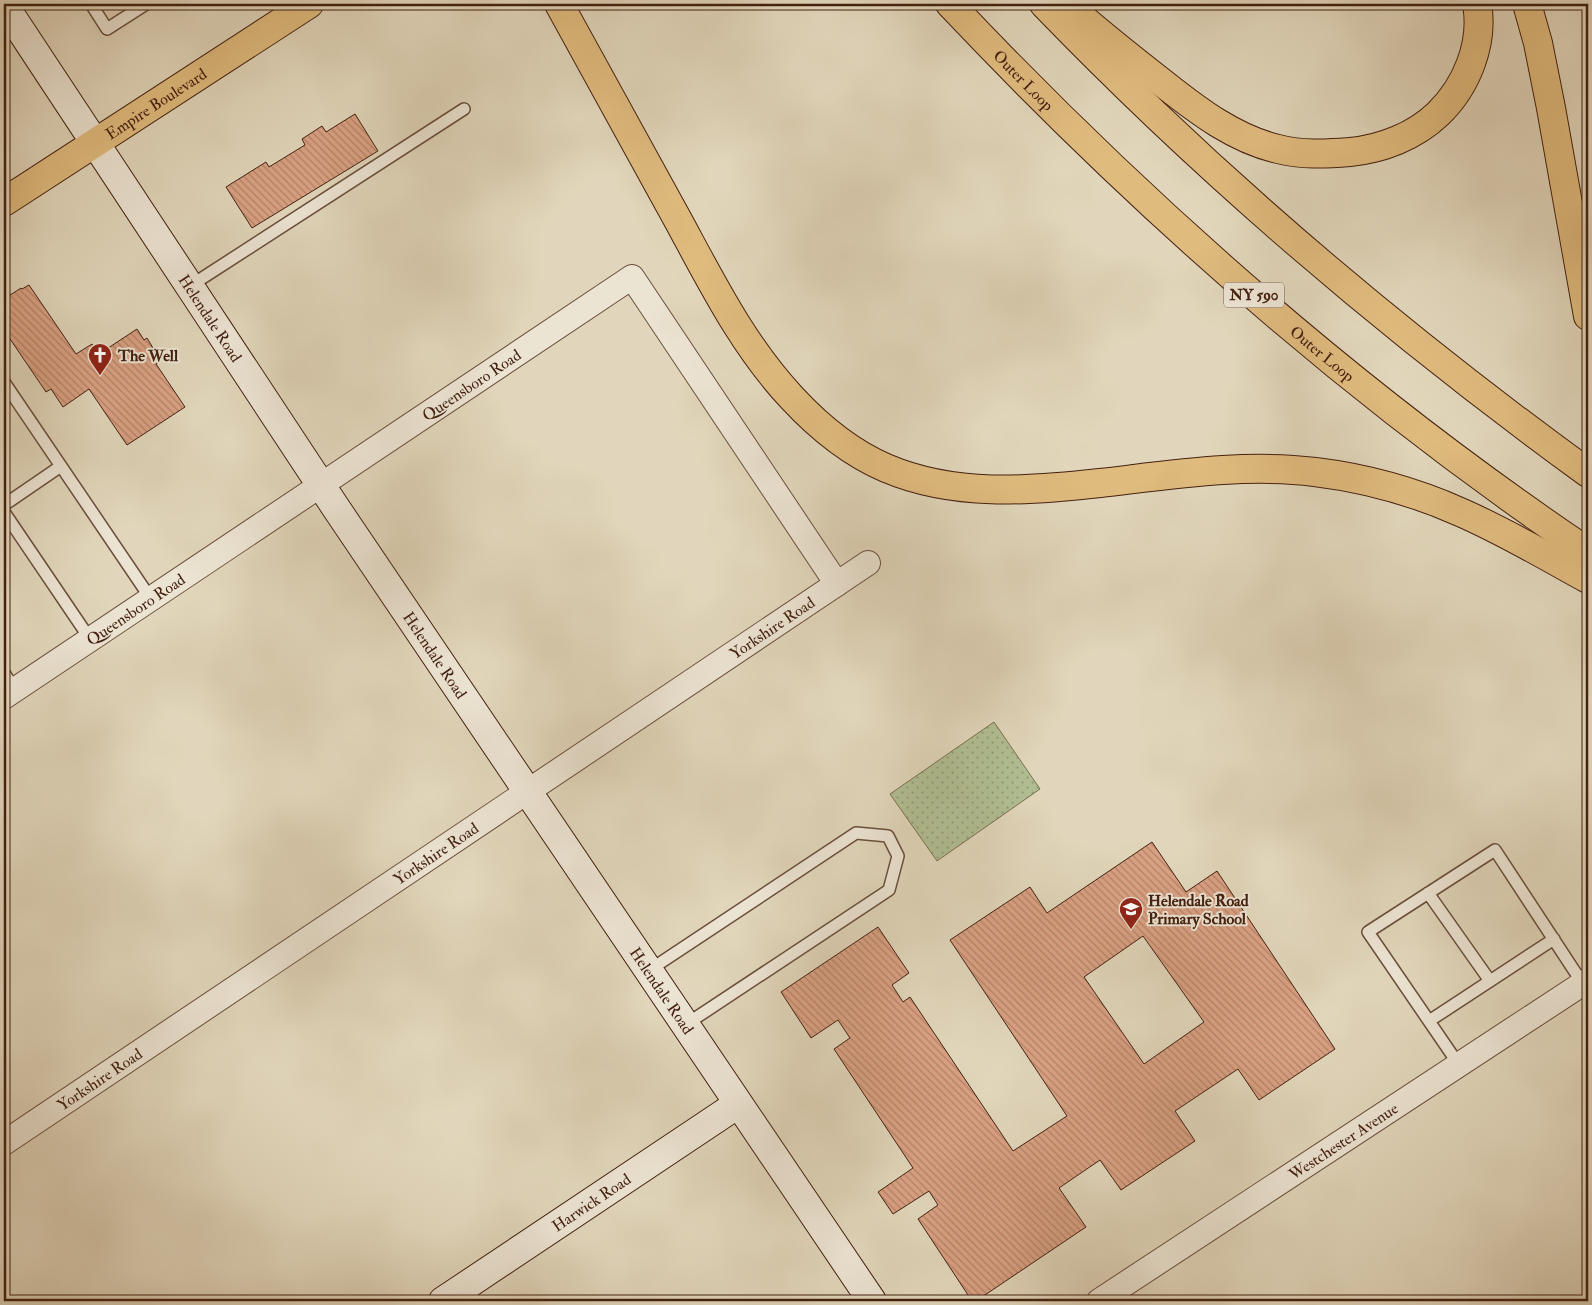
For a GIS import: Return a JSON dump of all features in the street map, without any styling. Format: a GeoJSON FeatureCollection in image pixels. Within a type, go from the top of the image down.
{"type":"FeatureCollection","features":[{"type":"Feature","properties":{"kind":"main road","name":"Empire Boulevard"},"geometry":{"type":"LineString","coordinates":[[4,202],[309,4]]}},
{"type":"Feature","properties":{"kind":"main road"},"geometry":{"type":"LineString","coordinates":[[559,4],[721,299],[744,337],[779,384],[800,406],[835,437],[868,458],[885,467],[920,480],[984,490],[1053,488],[1182,474],[1234,471],[1286,470],[1333,474],[1391,487],[1444,505],[1477,520],[1588,579]]}},
{"type":"Feature","properties":{"kind":"main road","name":"Outer Loop"},"geometry":{"type":"LineString","coordinates":[[950,4],[1076,133],[1149,202],[1246,288],[1337,365],[1424,434],[1588,552]]}},
{"type":"Feature","properties":{"kind":"main road"},"geometry":{"type":"LineString","coordinates":[[1044,4],[1151,110],[1308,252],[1425,349],[1588,473]]}},
{"type":"Feature","properties":{"kind":"main road"},"geometry":{"type":"LineString","coordinates":[[1067,4],[1136,63],[1218,123],[1246,138],[1277,149],[1309,154],[1324,154],[1354,152],[1384,145],[1422,127],[1445,108],[1462,84],[1472,59],[1478,33],[1477,4]]}},
{"type":"Feature","properties":{"kind":"main road"},"geometry":{"type":"LineString","coordinates":[[1526,4],[1538,43],[1552,108],[1588,316]]}},
{"type":"Feature","properties":{"kind":"street","name":"Helendale Road"},"geometry":{"type":"LineString","coordinates":[[4,5],[527,793],[872,1301]]}},
{"type":"Feature","properties":{"kind":"street","name":"Queensboro Road"},"geometry":{"type":"LineString","coordinates":[[7,687],[90,639],[632,277],[837,584]]}},
{"type":"Feature","properties":{"kind":"street","name":"Yorkshire Road"},"geometry":{"type":"LineString","coordinates":[[4,1144],[868,563]]}},
{"type":"Feature","properties":{"kind":"street","name":"Westchester Avenue"},"geometry":{"type":"LineString","coordinates":[[1099,1301],[1586,982]]}},
{"type":"Feature","properties":{"kind":"street","name":"Harwick Road"},"geometry":{"type":"LineString","coordinates":[[443,1301],[738,1104]]}},
{"type":"Feature","properties":{"kind":"lane"},"geometry":{"type":"LineString","coordinates":[[91,4],[107,29],[146,4]]}},
{"type":"Feature","properties":{"kind":"lane"},"geometry":{"type":"LineString","coordinates":[[190,286],[464,109]]}},
{"type":"Feature","properties":{"kind":"lane"},"geometry":{"type":"LineString","coordinates":[[4,382],[151,598]]}},
{"type":"Feature","properties":{"kind":"lane"},"geometry":{"type":"LineString","coordinates":[[4,505],[61,466]]}},
{"type":"Feature","properties":{"kind":"lane"},"geometry":{"type":"LineString","coordinates":[[4,512],[90,639]]}},
{"type":"Feature","properties":{"kind":"lane"},"geometry":{"type":"LineString","coordinates":[[648,971],[856,833],[888,836],[898,856],[889,890],[685,1025]]}},
{"type":"Feature","properties":{"kind":"lane"},"geometry":{"type":"LineString","coordinates":[[1459,1065],[1368,932],[1495,850],[1554,939],[1586,982]]}},
{"type":"Feature","properties":{"kind":"lane"},"geometry":{"type":"LineString","coordinates":[[1428,893],[1490,981]]}},
{"type":"Feature","properties":{"kind":"lane"},"geometry":{"type":"LineString","coordinates":[[1429,1021],[1554,939]]}},
{"type":"Feature","properties":{"kind":"green space"},"geometry":{"type":"Polygon","coordinates":[[[994,722],[1040,789],[937,861],[890,794],[994,722]]]}},
{"type":"Feature","properties":{"kind":"building"},"geometry":{"type":"Polygon","coordinates":[[[355,114],[378,151],[252,228],[226,187],[266,162],[269,167],[305,145],[302,139],[322,126],[326,132],[355,114]]]}},
{"type":"Feature","properties":{"kind":"building","name":"The Well"},"geometry":{"type":"Polygon","coordinates":[[[29,285],[76,354],[92,344],[99,354],[137,329],[144,340],[147,338],[156,353],[154,354],[159,362],[156,364],[185,407],[127,445],[89,389],[63,407],[51,389],[46,392],[6,333],[4,335],[4,299],[29,285]]]}},
{"type":"Feature","properties":{"kind":"building","name":"Helendale Road Primary School"},"geometry":{"type":"Polygon","coordinates":[[[1152,842],[1186,892],[1217,871],[1335,1049],[1259,1100],[1238,1069],[1175,1111],[1195,1141],[1121,1190],[1100,1160],[1059,1188],[1086,1227],[976,1301],[972,1301],[918,1219],[938,1205],[929,1191],[893,1214],[878,1192],[913,1168],[834,1049],[850,1038],[838,1020],[811,1038],[781,992],[878,927],[909,973],[892,985],[903,1002],[910,997],[1013,1151],[1067,1116],[950,940],[1030,887],[1047,913],[1152,842]],[[1143,936],[1084,977],[1144,1064],[1204,1022],[1143,936]]]}},
{"type":"Feature","properties":{"kind":"place","name":"The Well"},"geometry":{"type":"Point","coordinates":[100,376]}},
{"type":"Feature","properties":{"kind":"place","name":"Helendale Road Primary School"},"geometry":{"type":"Point","coordinates":[1131,930]}}]}
